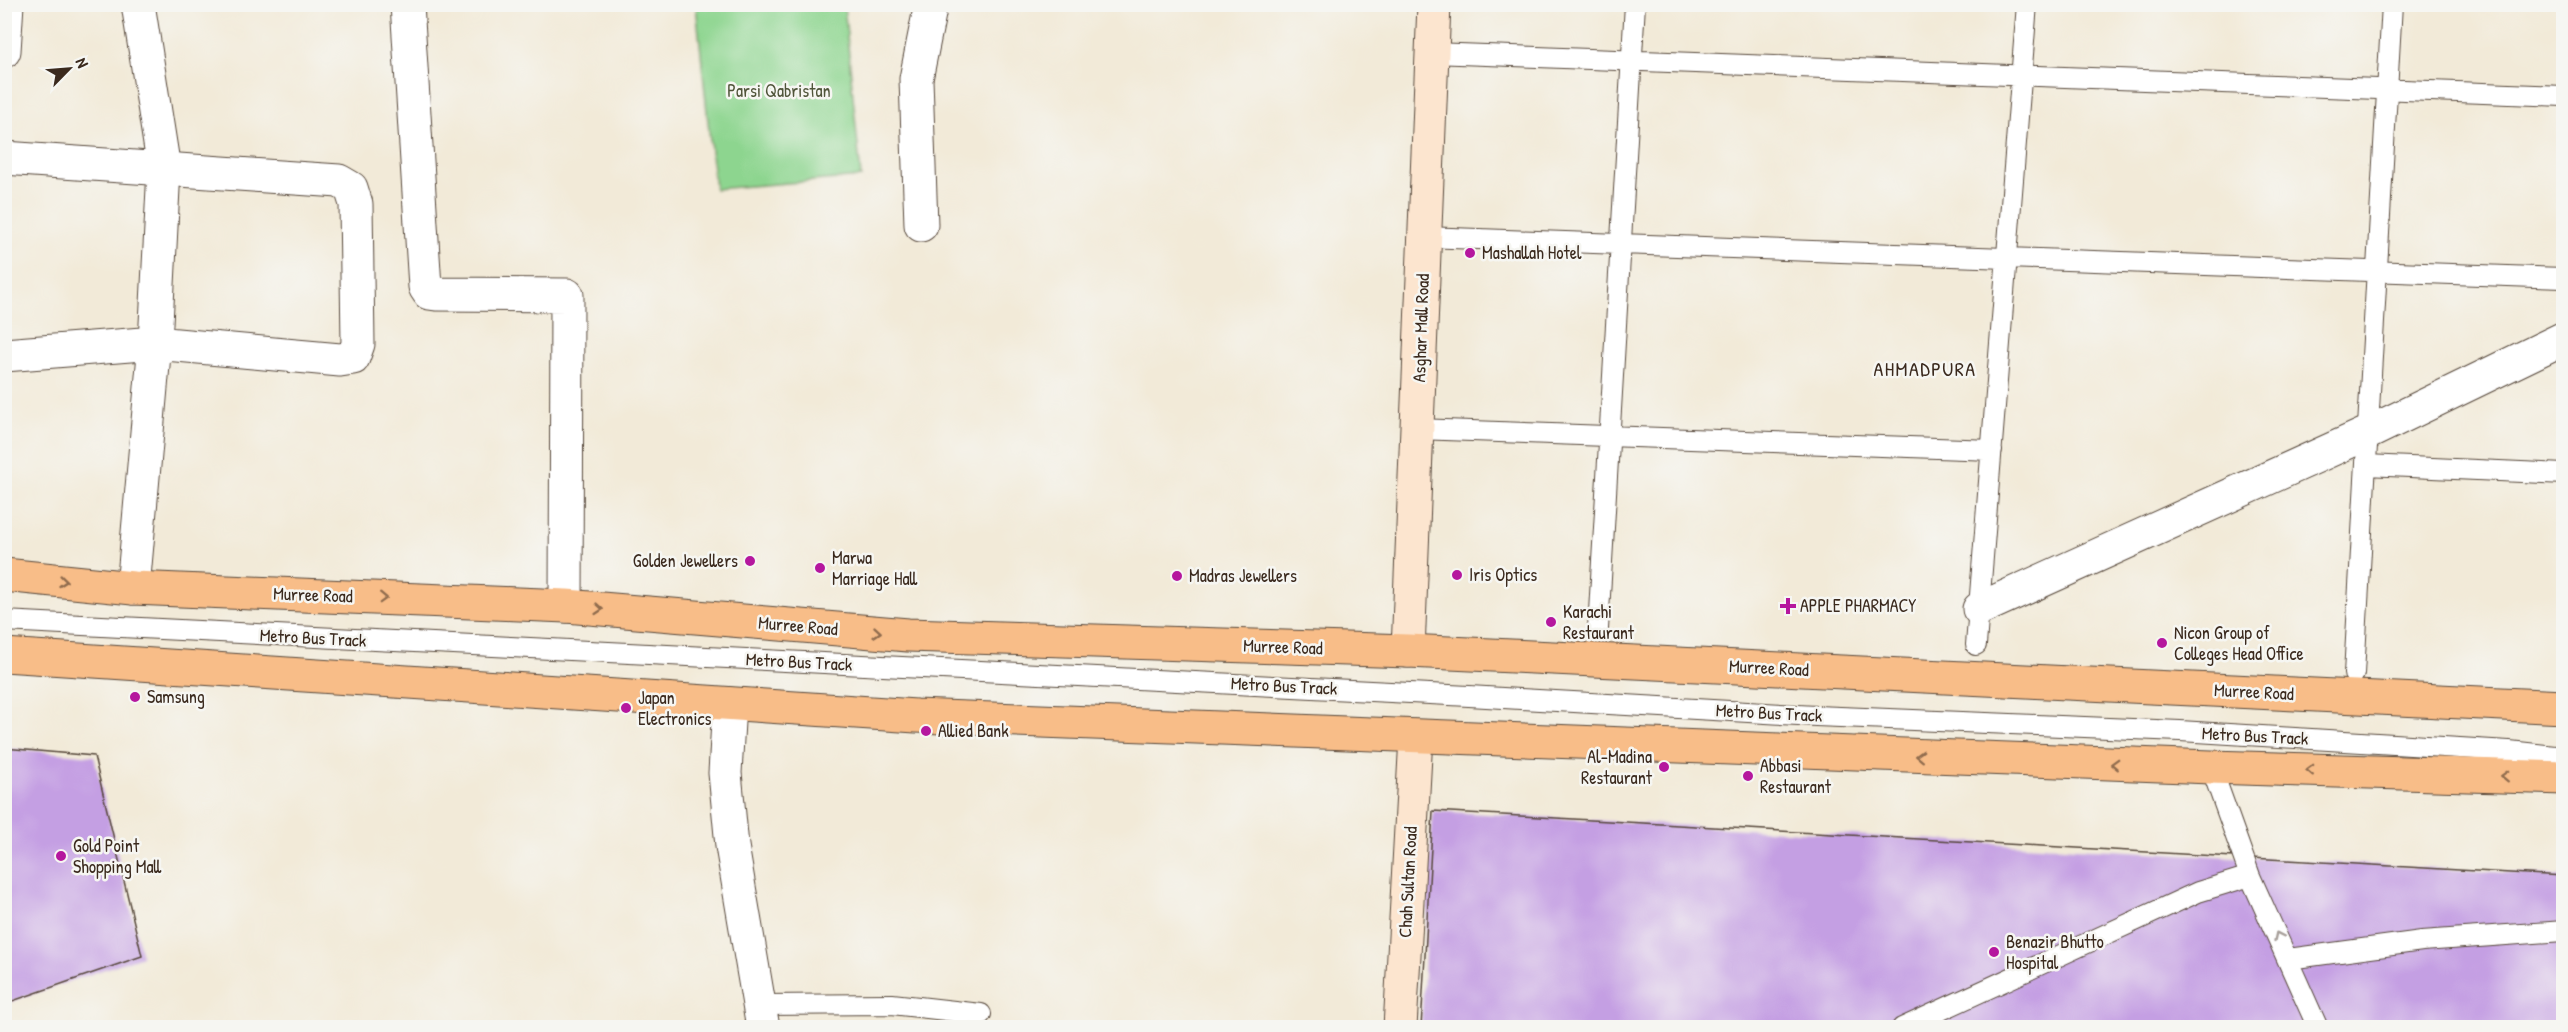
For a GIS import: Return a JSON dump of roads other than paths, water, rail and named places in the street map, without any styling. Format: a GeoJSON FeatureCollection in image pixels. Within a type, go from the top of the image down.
{"type":"FeatureCollection","features":[{"type":"Feature","properties":{"kind":"main road","name":"Asghar Mall Road"},"geometry":{"type":"LineString","coordinates":[[1408,651],[1434,4]]}},
{"type":"Feature","properties":{"kind":"main road","name":"Murree Road"},"geometry":{"type":"LineString","coordinates":[[4,575],[133,588],[566,606],[908,635],[1408,651],[2564,707]]}},
{"type":"Feature","properties":{"kind":"main road"},"geometry":{"type":"LineString","coordinates":[[4,655],[927,717],[2211,767],[2564,778]]}},
{"type":"Feature","properties":{"kind":"main road","name":"Chah Sultan Road"},"geometry":{"type":"LineString","coordinates":[[1400,1028],[1416,737]]}},
{"type":"Feature","properties":{"kind":"street"},"geometry":{"type":"LineString","coordinates":[[4,51],[7,4]]}},
{"type":"Feature","properties":{"kind":"street"},"geometry":{"type":"LineString","coordinates":[[133,588],[155,343],[164,169],[138,4]]}},
{"type":"Feature","properties":{"kind":"street"},"geometry":{"type":"LineString","coordinates":[[407,4],[425,287],[429,293],[436,294],[567,295],[566,606]]}},
{"type":"Feature","properties":{"kind":"street"},"geometry":{"type":"LineString","coordinates":[[921,225],[916,79],[931,4]]}},
{"type":"Feature","properties":{"kind":"street"},"geometry":{"type":"LineString","coordinates":[[4,158],[339,181],[351,188],[356,204],[358,344],[353,358],[340,360],[155,343],[4,355]]}},
{"type":"Feature","properties":{"kind":"street"},"geometry":{"type":"LineString","coordinates":[[1979,609],[2367,449],[2564,338]]}},
{"type":"Feature","properties":{"kind":"street"},"geometry":{"type":"LineString","coordinates":[[729,704],[724,773],[732,846],[762,1016]]}},
{"type":"Feature","properties":{"kind":"lane"},"geometry":{"type":"LineString","coordinates":[[1598,629],[1635,4]]}},
{"type":"Feature","properties":{"kind":"lane"},"geometry":{"type":"LineString","coordinates":[[1976,645],[2027,4]]}},
{"type":"Feature","properties":{"kind":"lane"},"geometry":{"type":"LineString","coordinates":[[2354,674],[2392,4]]}},
{"type":"Feature","properties":{"kind":"lane"},"geometry":{"type":"LineString","coordinates":[[1432,53],[2564,96]]}},
{"type":"Feature","properties":{"kind":"lane"},"geometry":{"type":"LineString","coordinates":[[1424,237],[2564,278]]}},
{"type":"Feature","properties":{"kind":"lane"},"geometry":{"type":"LineString","coordinates":[[1417,429],[1992,450]]}},
{"type":"Feature","properties":{"kind":"lane"},"geometry":{"type":"LineString","coordinates":[[2367,449],[2564,474]]}},
{"type":"Feature","properties":{"kind":"lane","name":"Metro Bus Track"},"geometry":{"type":"LineString","coordinates":[[4,621],[1469,696],[1828,717],[2192,732],[2509,751],[2564,757]]}},
{"type":"Feature","properties":{"kind":"lane"},"geometry":{"type":"LineString","coordinates":[[2211,767],[2250,876],[2318,1028]]}},
{"type":"Feature","properties":{"kind":"lane"},"geometry":{"type":"LineString","coordinates":[[1902,1028],[2198,892],[2250,876]]}},
{"type":"Feature","properties":{"kind":"lane"},"geometry":{"type":"LineString","coordinates":[[2288,958],[2422,941],[2564,931]]}},
{"type":"Feature","properties":{"kind":"lane"},"geometry":{"type":"LineString","coordinates":[[762,1016],[892,1004],[981,1014]]}},
{"type":"Feature","properties":{"kind":"place","name":"Mashallah Hotel"},"geometry":{"type":"Point","coordinates":[1470,253]}},
{"type":"Feature","properties":{"kind":"place","name":"Golden Jewellers"},"geometry":{"type":"Point","coordinates":[750,561]}},
{"type":"Feature","properties":{"kind":"place","name":"Marwa Marriage Hall"},"geometry":{"type":"Point","coordinates":[820,568]}},
{"type":"Feature","properties":{"kind":"place","name":"Iris Optics"},"geometry":{"type":"Point","coordinates":[1457,575]}},
{"type":"Feature","properties":{"kind":"place","name":"Madras Jewellers"},"geometry":{"type":"Point","coordinates":[1177,576]}},
{"type":"Feature","properties":{"kind":"place","name":"APPLE PHARMACY"},"geometry":{"type":"Point","coordinates":[1788,606]}},
{"type":"Feature","properties":{"kind":"place","name":"Karachi Restaurant"},"geometry":{"type":"Point","coordinates":[1551,622]}},
{"type":"Feature","properties":{"kind":"place","name":"Nicon Group of Colleges Head Office"},"geometry":{"type":"Point","coordinates":[2162,643]}},
{"type":"Feature","properties":{"kind":"place","name":"Samsung"},"geometry":{"type":"Point","coordinates":[135,697]}},
{"type":"Feature","properties":{"kind":"place","name":"Japan Electronics"},"geometry":{"type":"Point","coordinates":[626,708]}},
{"type":"Feature","properties":{"kind":"place","name":"Allied Bank"},"geometry":{"type":"Point","coordinates":[926,731]}},
{"type":"Feature","properties":{"kind":"place","name":"Al-Madina Restaurant"},"geometry":{"type":"Point","coordinates":[1664,767]}},
{"type":"Feature","properties":{"kind":"place","name":"Abbasi Restaurant"},"geometry":{"type":"Point","coordinates":[1748,776]}},
{"type":"Feature","properties":{"kind":"place","name":"Gold Point Shopping Mall"},"geometry":{"type":"Point","coordinates":[61,856]}},
{"type":"Feature","properties":{"kind":"place","name":"Benazir Bhutto Hospital"},"geometry":{"type":"Point","coordinates":[1994,952]}},
{"type":"Feature","properties":{"kind":"district","name":"AHMADPURA"},"geometry":{"type":"Point","coordinates":[1925,369]}},
{"type":"Feature","properties":{"kind":"park label","name":"Parsi Qabristan"},"geometry":{"type":"Point","coordinates":[779,91]}}]}
